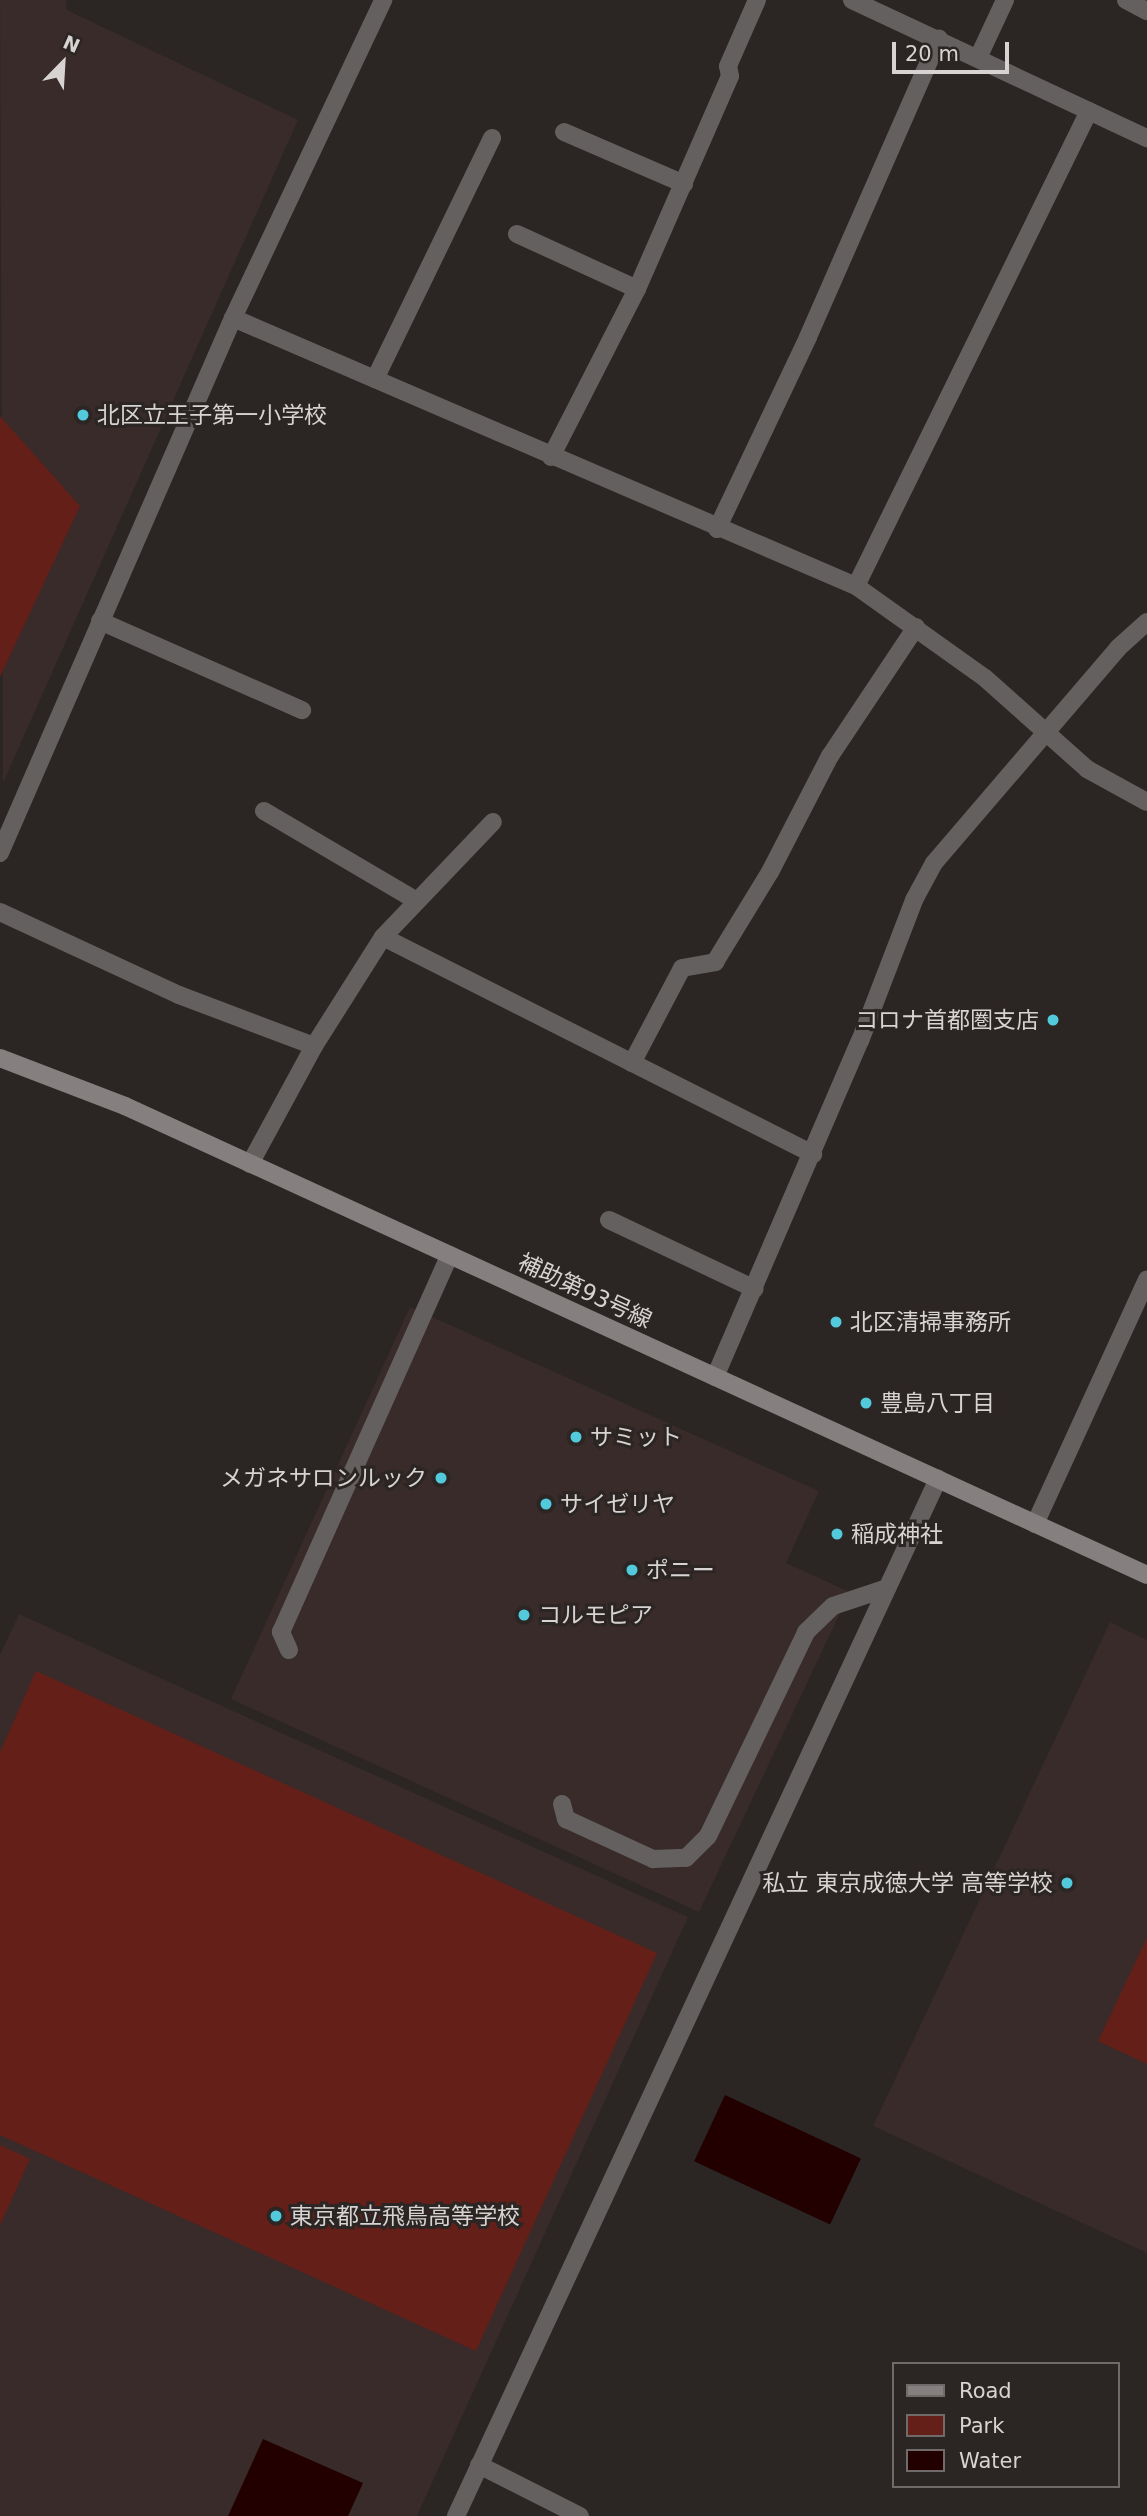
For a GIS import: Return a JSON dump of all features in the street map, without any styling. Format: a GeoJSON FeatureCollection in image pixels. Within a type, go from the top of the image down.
{"type":"FeatureCollection","features":[{"type":"Feature","properties":{"kind":"street"},"geometry":{"type":"LineString","coordinates":[[0,853],[233,318],[383,0]]}},
{"type":"Feature","properties":{"kind":"street"},"geometry":{"type":"LineString","coordinates":[[551,457],[637,289],[684,184],[757,0]]}},
{"type":"Feature","properties":{"kind":"street"},"geometry":{"type":"LineString","coordinates":[[852,0],[1147,138]]}},
{"type":"Feature","properties":{"kind":"street"},"geometry":{"type":"LineString","coordinates":[[978,58],[1005,0]]}},
{"type":"Feature","properties":{"kind":"street"},"geometry":{"type":"LineString","coordinates":[[1126,0],[1147,11]]}},
{"type":"Feature","properties":{"kind":"street"},"geometry":{"type":"LineString","coordinates":[[717,529],[808,337],[939,39]]}},
{"type":"Feature","properties":{"kind":"street"},"geometry":{"type":"LineString","coordinates":[[856,586],[1089,111]]}},
{"type":"Feature","properties":{"kind":"street"},"geometry":{"type":"LineString","coordinates":[[564,132],[684,184]]}},
{"type":"Feature","properties":{"kind":"street"},"geometry":{"type":"LineString","coordinates":[[375,379],[492,138]]}},
{"type":"Feature","properties":{"kind":"street"},"geometry":{"type":"LineString","coordinates":[[517,234],[637,289]]}},
{"type":"Feature","properties":{"kind":"street"},"geometry":{"type":"LineString","coordinates":[[233,318],[717,529],[856,586],[916,627],[1048,730],[1087,769],[1147,802]]}},
{"type":"Feature","properties":{"kind":"street"},"geometry":{"type":"LineString","coordinates":[[100,621],[302,710]]}},
{"type":"Feature","properties":{"kind":"street"},"geometry":{"type":"LineString","coordinates":[[715,1377],[813,1154],[914,900],[934,863],[1118,648],[1147,622]]}},
{"type":"Feature","properties":{"kind":"street"},"geometry":{"type":"LineString","coordinates":[[632,1063],[682,968],[715,962],[831,756],[916,627]]}},
{"type":"Feature","properties":{"kind":"street"},"geometry":{"type":"LineString","coordinates":[[264,811],[415,900]]}},
{"type":"Feature","properties":{"kind":"street"},"geometry":{"type":"LineString","coordinates":[[250,1164],[314,1046],[383,937],[415,900],[493,822]]}},
{"type":"Feature","properties":{"kind":"street"},"geometry":{"type":"LineString","coordinates":[[0,912],[179,995],[314,1046]]}},
{"type":"Feature","properties":{"kind":"street"},"geometry":{"type":"LineString","coordinates":[[383,937],[813,1154]]}},
{"type":"Feature","properties":{"kind":"street","name":"補助第93号線"},"geometry":{"type":"LineString","coordinates":[[0,1058],[125,1107],[1147,1575]]}},
{"type":"Feature","properties":{"kind":"street"},"geometry":{"type":"LineString","coordinates":[[609,1220],[755,1289]]}},
{"type":"Feature","properties":{"kind":"street"},"geometry":{"type":"LineString","coordinates":[[289,1650],[281,1632],[450,1255]]}},
{"type":"Feature","properties":{"kind":"street"},"geometry":{"type":"LineString","coordinates":[[1035,1524],[1147,1279]]}},
{"type":"Feature","properties":{"kind":"street"},"geometry":{"type":"LineString","coordinates":[[456,2516],[938,1479]]}},
{"type":"Feature","properties":{"kind":"street"},"geometry":{"type":"LineString","coordinates":[[562,1804],[566,1819],[653,1859],[686,1858],[708,1836],[806,1632],[833,1606],[887,1588]]}},
{"type":"Feature","properties":{"kind":"street"},"geometry":{"type":"LineString","coordinates":[[479,2465],[580,2516]]}},
{"type":"Feature","properties":{"kind":"shaded area","name":"北区立王子第一小学校"},"geometry":{"type":"Polygon","coordinates":[[[0,0],[66,0],[67,10],[298,120],[3,783],[0,0]]]}},
{"type":"Feature","properties":{"kind":"shaded area"},"geometry":{"type":"Polygon","coordinates":[[[410,1307],[819,1491],[786,1563],[850,1592],[699,1912],[231,1699],[410,1307]]]}},
{"type":"Feature","properties":{"kind":"shaded area","name":"東京都立飛鳥高等学校"},"geometry":{"type":"Polygon","coordinates":[[[19,1614],[688,1917],[417,2516],[0,2516],[0,1655],[19,1614]]]}},
{"type":"Feature","properties":{"kind":"shaded area","name":"私立 東京成徳大学 高等学校"},"geometry":{"type":"Polygon","coordinates":[[[1110,1622],[1147,1640],[1147,2253],[873,2126],[1110,1622]]]}},
{"type":"Feature","properties":{"kind":"green space"},"geometry":{"type":"Polygon","coordinates":[[[0,416],[80,506],[0,677],[0,416]]]}},
{"type":"Feature","properties":{"kind":"green space","name":"東京都立飛鳥高等学校"},"geometry":{"type":"Polygon","coordinates":[[[36,1671],[657,1953],[476,2351],[0,2135],[0,1752],[36,1671]]]}},
{"type":"Feature","properties":{"kind":"green space"},"geometry":{"type":"Polygon","coordinates":[[[1147,1938],[1147,2064],[1098,2041],[1147,1938]]]}},
{"type":"Feature","properties":{"kind":"green space"},"geometry":{"type":"Polygon","coordinates":[[[0,2145],[30,2159],[0,2225],[0,2145]]]}},
{"type":"Feature","properties":{"kind":"water"},"geometry":{"type":"Polygon","coordinates":[[[725,2095],[861,2158],[830,2225],[694,2161],[725,2095]]]}},
{"type":"Feature","properties":{"kind":"water"},"geometry":{"type":"Polygon","coordinates":[[[263,2439],[363,2483],[348,2516],[228,2516],[263,2439]]]}},
{"type":"Feature","properties":{"kind":"place","name":"北区立王子第一小学校"},"geometry":{"type":"Point","coordinates":[83,415]}},
{"type":"Feature","properties":{"kind":"place","name":"コロナ首都圏支店"},"geometry":{"type":"Point","coordinates":[1053,1020]}},
{"type":"Feature","properties":{"kind":"place","name":"北区清掃事務所"},"geometry":{"type":"Point","coordinates":[836,1322]}},
{"type":"Feature","properties":{"kind":"place","name":"豊島八丁目"},"geometry":{"type":"Point","coordinates":[866,1403]}},
{"type":"Feature","properties":{"kind":"place","name":"サミット"},"geometry":{"type":"Point","coordinates":[576,1437]}},
{"type":"Feature","properties":{"kind":"place","name":"メガネサロンルック"},"geometry":{"type":"Point","coordinates":[441,1478]}},
{"type":"Feature","properties":{"kind":"place","name":"サイゼリヤ"},"geometry":{"type":"Point","coordinates":[546,1504]}},
{"type":"Feature","properties":{"kind":"place","name":"稲成神社"},"geometry":{"type":"Point","coordinates":[837,1534]}},
{"type":"Feature","properties":{"kind":"place","name":"ポニー"},"geometry":{"type":"Point","coordinates":[632,1570]}},
{"type":"Feature","properties":{"kind":"place","name":"コルモピア"},"geometry":{"type":"Point","coordinates":[524,1615]}},
{"type":"Feature","properties":{"kind":"place","name":"私立 東京成徳大学 高等学校"},"geometry":{"type":"Point","coordinates":[1067,1883]}},
{"type":"Feature","properties":{"kind":"place","name":"東京都立飛鳥高等学校"},"geometry":{"type":"Point","coordinates":[276,2216]}}]}
